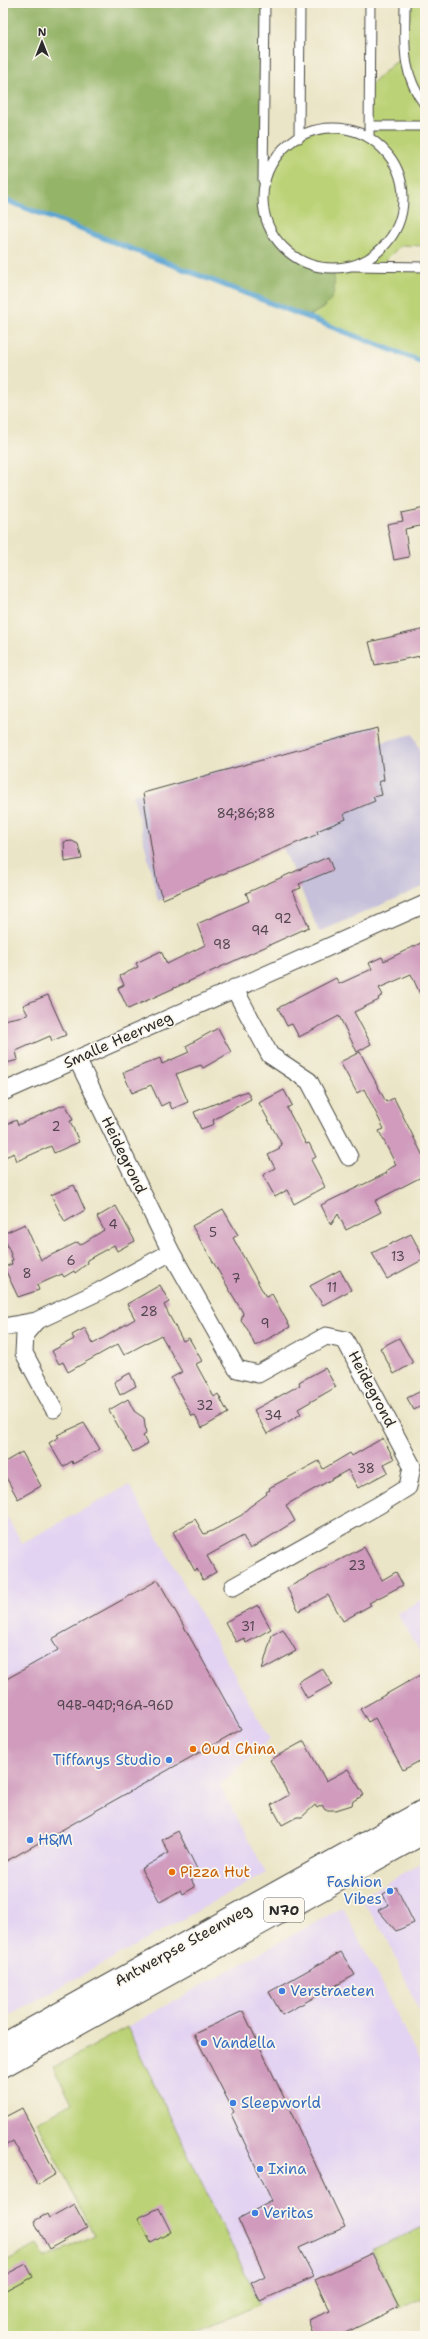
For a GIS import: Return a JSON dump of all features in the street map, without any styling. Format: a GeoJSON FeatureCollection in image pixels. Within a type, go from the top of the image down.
{"type":"FeatureCollection","features":[{"type":"Feature","properties":{"kind":"main road","name":"Antwerpse Steenweg"},"geometry":{"type":"LineString","coordinates":[[3,2044],[425,1810]]}},
{"type":"Feature","properties":{"kind":"main road","name":"Antwerpse Steenweg"},"geometry":{"type":"LineString","coordinates":[[3,2066],[425,1832]]}},
{"type":"Feature","properties":{"kind":"street","name":"Smalle Heerweg"},"geometry":{"type":"LineString","coordinates":[[3,1092],[425,904]]}},
{"type":"Feature","properties":{"kind":"street"},"geometry":{"type":"LineString","coordinates":[[234,988],[270,1055],[310,1081],[349,1157]]}},
{"type":"Feature","properties":{"kind":"street","name":"Heidegrond"},"geometry":{"type":"LineString","coordinates":[[77,1059],[171,1252],[237,1369],[258,1374],[326,1336],[345,1340],[412,1466],[408,1487],[379,1505],[233,1587]]}},
{"type":"Feature","properties":{"kind":"street"},"geometry":{"type":"LineString","coordinates":[[3,1327],[36,1321],[98,1292],[171,1252]]}},
{"type":"Feature","properties":{"kind":"street"},"geometry":{"type":"LineString","coordinates":[[36,1321],[25,1334],[24,1353],[54,1409]]}},
{"type":"Feature","properties":{"kind":"lane"},"geometry":{"type":"LineString","coordinates":[[265,3],[263,198],[265,216],[272,233],[283,248],[298,259],[314,266],[333,268],[351,266],[425,267]]}},
{"type":"Feature","properties":{"kind":"lane"},"geometry":{"type":"LineString","coordinates":[[299,138],[300,3]]}},
{"type":"Feature","properties":{"kind":"lane"},"geometry":{"type":"LineString","coordinates":[[369,138],[370,3]]}},
{"type":"Feature","properties":{"kind":"lane"},"geometry":{"type":"LineString","coordinates":[[405,3],[405,56],[407,74],[414,91],[425,105]]}},
{"type":"Feature","properties":{"kind":"lane"},"geometry":{"type":"LineString","coordinates":[[369,126],[425,126]]}},
{"type":"Feature","properties":{"kind":"lane"},"geometry":{"type":"LineString","coordinates":[[263,198],[266,180],[273,163],[284,148],[299,138],[316,131],[334,128],[352,131],[369,138],[383,149],[394,164],[401,181],[403,199],[401,217],[394,234],[382,248],[368,259],[351,266]]}},
{"type":"Feature","properties":{"kind":"shaded area"},"geometry":{"type":"Polygon","coordinates":[[[372,727],[377,728],[379,743],[413,734],[425,761],[425,886],[319,932],[283,848],[158,901],[133,795],[372,727]]]}},
{"type":"Feature","properties":{"kind":"shaded area"},"geometry":{"type":"Polygon","coordinates":[[[129,1485],[270,1739],[220,1785],[266,1873],[3,2019],[3,1510],[22,1543],[129,1485]]]}},
{"type":"Feature","properties":{"kind":"shaded area"},"geometry":{"type":"Polygon","coordinates":[[[425,1598],[425,1660],[397,1613],[425,1598]]]}},
{"type":"Feature","properties":{"kind":"shaded area"},"geometry":{"type":"Polygon","coordinates":[[[425,1861],[425,2023],[384,1932],[360,1898],[425,1861]]]}},
{"type":"Feature","properties":{"kind":"shaded area"},"geometry":{"type":"Polygon","coordinates":[[[343,1907],[425,2071],[425,2226],[372,2250],[372,2253],[260,2304],[127,2027],[343,1907]]]}},
{"type":"Feature","properties":{"kind":"green space"},"geometry":{"type":"Polygon","coordinates":[[[3,3],[265,3],[263,198],[266,213],[270,226],[276,237],[293,255],[305,261],[333,268],[333,293],[328,303],[323,308],[307,317],[3,199],[3,3]]]}},
{"type":"Feature","properties":{"kind":"green space"},"geometry":{"type":"Polygon","coordinates":[[[405,3],[425,3],[425,246],[401,245],[380,266],[425,267],[425,363],[307,317],[325,307],[314,266],[298,258],[283,247],[272,232],[265,215],[264,198],[266,180],[273,164],[284,150],[298,138],[315,131],[336,129],[349,131],[368,138],[369,86],[392,65],[405,56],[405,3]]]}},
{"type":"Feature","properties":{"kind":"green space"},"geometry":{"type":"Polygon","coordinates":[[[127,2027],[260,2304],[188,2336],[3,2336],[3,2263],[37,2245],[45,2258],[94,2235],[37,2122],[72,2103],[54,2067],[127,2027]]]}},
{"type":"Feature","properties":{"kind":"green space"},"geometry":{"type":"Polygon","coordinates":[[[425,2226],[425,2296],[400,2308],[372,2250],[425,2226]]]}},
{"type":"Feature","properties":{"kind":"building"},"geometry":{"type":"Polygon","coordinates":[[[425,508],[425,525],[405,529],[409,557],[394,560],[387,524],[403,521],[401,513],[425,508]]]}},
{"type":"Feature","properties":{"kind":"building"},"geometry":{"type":"Polygon","coordinates":[[[425,629],[425,655],[375,665],[369,642],[425,629]]]}},
{"type":"Feature","properties":{"kind":"building"},"geometry":{"type":"Polygon","coordinates":[[[377,728],[384,780],[379,782],[382,795],[373,797],[375,801],[344,814],[346,819],[317,831],[318,834],[163,899],[157,884],[143,793],[377,728]]]}},
{"type":"Feature","properties":{"kind":"building"},"geometry":{"type":"Polygon","coordinates":[[[72,841],[78,844],[82,859],[65,862],[64,842],[72,841]]]}},
{"type":"Feature","properties":{"kind":"building"},"geometry":{"type":"Polygon","coordinates":[[[328,857],[333,870],[299,884],[301,888],[293,891],[309,927],[128,1009],[118,988],[124,985],[120,976],[138,967],[136,963],[161,951],[167,964],[205,945],[197,924],[249,901],[246,893],[328,857]]]}},
{"type":"Feature","properties":{"kind":"building"},"geometry":{"type":"Polygon","coordinates":[[[425,941],[425,1005],[411,974],[379,988],[383,995],[378,998],[379,1000],[354,1012],[371,1044],[357,1052],[339,1016],[299,1037],[292,1024],[287,1026],[278,1008],[336,978],[339,984],[372,969],[369,963],[382,957],[384,961],[425,941]]]}},
{"type":"Feature","properties":{"kind":"building"},"geometry":{"type":"Polygon","coordinates":[[[48,995],[66,1035],[52,1041],[50,1036],[16,1051],[18,1060],[3,1064],[3,1020],[28,1015],[23,1005],[48,995]]]}},
{"type":"Feature","properties":{"kind":"building"},"geometry":{"type":"Polygon","coordinates":[[[218,1028],[231,1052],[203,1068],[201,1065],[176,1074],[188,1102],[172,1109],[169,1102],[161,1106],[151,1085],[132,1093],[123,1073],[160,1058],[162,1064],[189,1052],[186,1046],[218,1028]]]}},
{"type":"Feature","properties":{"kind":"building"},"geometry":{"type":"Polygon","coordinates":[[[360,1052],[386,1102],[394,1098],[425,1160],[425,1175],[375,1201],[381,1212],[346,1230],[338,1214],[331,1225],[321,1205],[387,1173],[386,1171],[396,1165],[379,1131],[384,1129],[364,1089],[357,1093],[340,1062],[360,1052]]]}},
{"type":"Feature","properties":{"kind":"building"},"geometry":{"type":"Polygon","coordinates":[[[284,1090],[292,1105],[287,1108],[306,1144],[309,1143],[316,1157],[311,1160],[325,1187],[294,1204],[287,1190],[275,1197],[263,1175],[275,1168],[268,1155],[280,1149],[279,1147],[282,1145],[259,1103],[284,1090]]]}},
{"type":"Feature","properties":{"kind":"building"},"geometry":{"type":"Polygon","coordinates":[[[247,1091],[251,1099],[213,1120],[214,1124],[201,1129],[194,1112],[247,1091]]]}},
{"type":"Feature","properties":{"kind":"building"},"geometry":{"type":"Polygon","coordinates":[[[66,1105],[73,1120],[70,1121],[79,1142],[54,1153],[51,1146],[17,1161],[14,1153],[3,1158],[3,1126],[16,1120],[18,1125],[66,1105]]]}},
{"type":"Feature","properties":{"kind":"building"},"geometry":{"type":"Polygon","coordinates":[[[74,1185],[85,1210],[65,1222],[51,1195],[74,1185]]]}},
{"type":"Feature","properties":{"kind":"building"},"geometry":{"type":"Polygon","coordinates":[[[116,1206],[135,1241],[117,1251],[114,1245],[87,1260],[88,1263],[75,1273],[74,1271],[64,1277],[62,1274],[37,1285],[39,1290],[18,1297],[4,1267],[12,1264],[11,1261],[13,1260],[3,1234],[25,1224],[41,1260],[78,1242],[80,1245],[104,1230],[97,1217],[116,1206]]]}},
{"type":"Feature","properties":{"kind":"building"},"geometry":{"type":"Polygon","coordinates":[[[223,1209],[238,1235],[233,1238],[266,1297],[272,1294],[290,1327],[255,1346],[248,1330],[241,1321],[243,1313],[192,1226],[223,1209]]]}},
{"type":"Feature","properties":{"kind":"building"},"geometry":{"type":"Polygon","coordinates":[[[411,1234],[424,1259],[387,1279],[372,1253],[411,1234]]]}},
{"type":"Feature","properties":{"kind":"building"},"geometry":{"type":"Polygon","coordinates":[[[340,1270],[351,1290],[323,1305],[310,1286],[340,1270]]]}},
{"type":"Feature","properties":{"kind":"building"},"geometry":{"type":"Polygon","coordinates":[[[160,1285],[169,1302],[164,1305],[170,1317],[183,1341],[189,1338],[202,1361],[196,1364],[214,1397],[218,1394],[228,1413],[202,1428],[195,1415],[192,1416],[171,1378],[182,1372],[161,1335],[124,1355],[118,1344],[68,1372],[63,1362],[59,1364],[52,1351],[74,1339],[72,1335],[85,1328],[93,1344],[135,1319],[127,1304],[160,1285]]]}},
{"type":"Feature","properties":{"kind":"building"},"geometry":{"type":"Polygon","coordinates":[[[399,1338],[413,1363],[394,1374],[380,1348],[399,1338]]]}},
{"type":"Feature","properties":{"kind":"building"},"geometry":{"type":"Polygon","coordinates":[[[325,1368],[336,1387],[298,1409],[301,1414],[267,1434],[254,1410],[300,1385],[299,1382],[325,1368]]]}},
{"type":"Feature","properties":{"kind":"building"},"geometry":{"type":"Polygon","coordinates":[[[130,1373],[136,1386],[120,1395],[114,1382],[130,1373]]]}},
{"type":"Feature","properties":{"kind":"building"},"geometry":{"type":"Polygon","coordinates":[[[425,1389],[425,1404],[414,1410],[407,1398],[425,1389]]]}},
{"type":"Feature","properties":{"kind":"building"},"geometry":{"type":"Polygon","coordinates":[[[128,1399],[134,1411],[144,1418],[146,1434],[143,1436],[147,1444],[133,1452],[109,1410],[128,1399]]]}},
{"type":"Feature","properties":{"kind":"building"},"geometry":{"type":"Polygon","coordinates":[[[84,1423],[100,1449],[73,1464],[72,1461],[63,1467],[49,1443],[59,1437],[57,1435],[84,1423]]]}},
{"type":"Feature","properties":{"kind":"building"},"geometry":{"type":"Polygon","coordinates":[[[383,1438],[394,1459],[384,1464],[388,1472],[358,1488],[348,1470],[286,1505],[295,1521],[250,1549],[243,1536],[207,1556],[216,1572],[203,1580],[197,1569],[195,1571],[173,1532],[195,1519],[204,1534],[212,1531],[242,1515],[248,1508],[267,1494],[266,1492],[270,1490],[269,1488],[319,1461],[323,1469],[350,1453],[352,1456],[383,1438]]]}},
{"type":"Feature","properties":{"kind":"building"},"geometry":{"type":"Polygon","coordinates":[[[22,1452],[41,1486],[18,1499],[3,1472],[3,1463],[22,1452]]]}},
{"type":"Feature","properties":{"kind":"building"},"geometry":{"type":"Polygon","coordinates":[[[364,1547],[382,1580],[396,1572],[403,1585],[369,1603],[371,1605],[343,1621],[328,1595],[299,1611],[287,1588],[364,1547]]]}},
{"type":"Feature","properties":{"kind":"building"},"geometry":{"type":"Polygon","coordinates":[[[158,1580],[241,1729],[3,1863],[3,1681],[58,1650],[52,1639],[158,1580]]]}},
{"type":"Feature","properties":{"kind":"building"},"geometry":{"type":"Polygon","coordinates":[[[258,1605],[271,1629],[246,1643],[244,1638],[236,1642],[225,1622],[258,1605]]]}},
{"type":"Feature","properties":{"kind":"building"},"geometry":{"type":"Polygon","coordinates":[[[283,1629],[296,1651],[262,1670],[272,1635],[283,1629]]]}},
{"type":"Feature","properties":{"kind":"building"},"geometry":{"type":"Polygon","coordinates":[[[322,1668],[332,1684],[307,1698],[298,1682],[322,1668]]]}},
{"type":"Feature","properties":{"kind":"building"},"geometry":{"type":"Polygon","coordinates":[[[420,1675],[425,1684],[425,1758],[403,1770],[375,1718],[368,1722],[360,1709],[420,1675]]]}},
{"type":"Feature","properties":{"kind":"building"},"geometry":{"type":"Polygon","coordinates":[[[304,1741],[326,1781],[348,1769],[364,1795],[353,1801],[352,1805],[336,1810],[325,1810],[322,1805],[317,1808],[315,1805],[302,1817],[297,1817],[282,1825],[271,1805],[289,1795],[270,1760],[304,1741]]]}},
{"type":"Feature","properties":{"kind":"building"},"geometry":{"type":"Polygon","coordinates":[[[178,1831],[199,1873],[190,1877],[195,1887],[183,1894],[181,1890],[160,1902],[141,1869],[169,1853],[162,1840],[178,1831]]]}},
{"type":"Feature","properties":{"kind":"building"},"geometry":{"type":"Polygon","coordinates":[[[396,1887],[414,1923],[396,1931],[378,1910],[388,1905],[383,1894],[396,1887]]]}},
{"type":"Feature","properties":{"kind":"building"},"geometry":{"type":"Polygon","coordinates":[[[341,1952],[355,1975],[282,2015],[269,1992],[341,1952]]]}},
{"type":"Feature","properties":{"kind":"building"},"geometry":{"type":"Polygon","coordinates":[[[243,2011],[345,2227],[299,2248],[314,2277],[260,2301],[251,2283],[265,2276],[238,2219],[272,2201],[231,2114],[234,2112],[194,2034],[243,2011]]]}},
{"type":"Feature","properties":{"kind":"building"},"geometry":{"type":"Polygon","coordinates":[[[22,2108],[56,2174],[38,2185],[13,2141],[3,2147],[3,2118],[22,2108]]]}},
{"type":"Feature","properties":{"kind":"building"},"geometry":{"type":"Polygon","coordinates":[[[74,2204],[87,2228],[49,2249],[34,2221],[47,2214],[49,2218],[74,2204]]]}},
{"type":"Feature","properties":{"kind":"building"},"geometry":{"type":"Polygon","coordinates":[[[159,2208],[171,2232],[151,2243],[138,2218],[159,2208]]]}},
{"type":"Feature","properties":{"kind":"building"},"geometry":{"type":"Polygon","coordinates":[[[372,2253],[399,2307],[339,2336],[314,2336],[308,2320],[330,2311],[315,2280],[372,2253]]]}},
{"type":"Feature","properties":{"kind":"building"},"geometry":{"type":"Polygon","coordinates":[[[26,2264],[33,2277],[7,2291],[3,2283],[3,2276],[26,2264]]]}},
{"type":"Feature","properties":{"kind":"waterway"},"geometry":{"type":"LineString","coordinates":[[3,199],[425,363]]}},
{"type":"Feature","properties":{"kind":"place","name":"Oud China"},"geometry":{"type":"Point","coordinates":[193,1749]}},
{"type":"Feature","properties":{"kind":"place","name":"Tiffanys Studio"},"geometry":{"type":"Point","coordinates":[169,1760]}},
{"type":"Feature","properties":{"kind":"place","name":"H&M"},"geometry":{"type":"Point","coordinates":[30,1840]}},
{"type":"Feature","properties":{"kind":"place","name":"Pizza Hut"},"geometry":{"type":"Point","coordinates":[172,1872]}},
{"type":"Feature","properties":{"kind":"place","name":"Fashion Vibes"},"geometry":{"type":"Point","coordinates":[390,1891]}},
{"type":"Feature","properties":{"kind":"place","name":"Verstraeten"},"geometry":{"type":"Point","coordinates":[282,1991]}},
{"type":"Feature","properties":{"kind":"place","name":"Vandella"},"geometry":{"type":"Point","coordinates":[204,2043]}},
{"type":"Feature","properties":{"kind":"place","name":"Sleepworld"},"geometry":{"type":"Point","coordinates":[233,2103]}},
{"type":"Feature","properties":{"kind":"place","name":"Ixina"},"geometry":{"type":"Point","coordinates":[260,2169]}},
{"type":"Feature","properties":{"kind":"place","name":"Veritas"},"geometry":{"type":"Point","coordinates":[255,2213]}}]}
